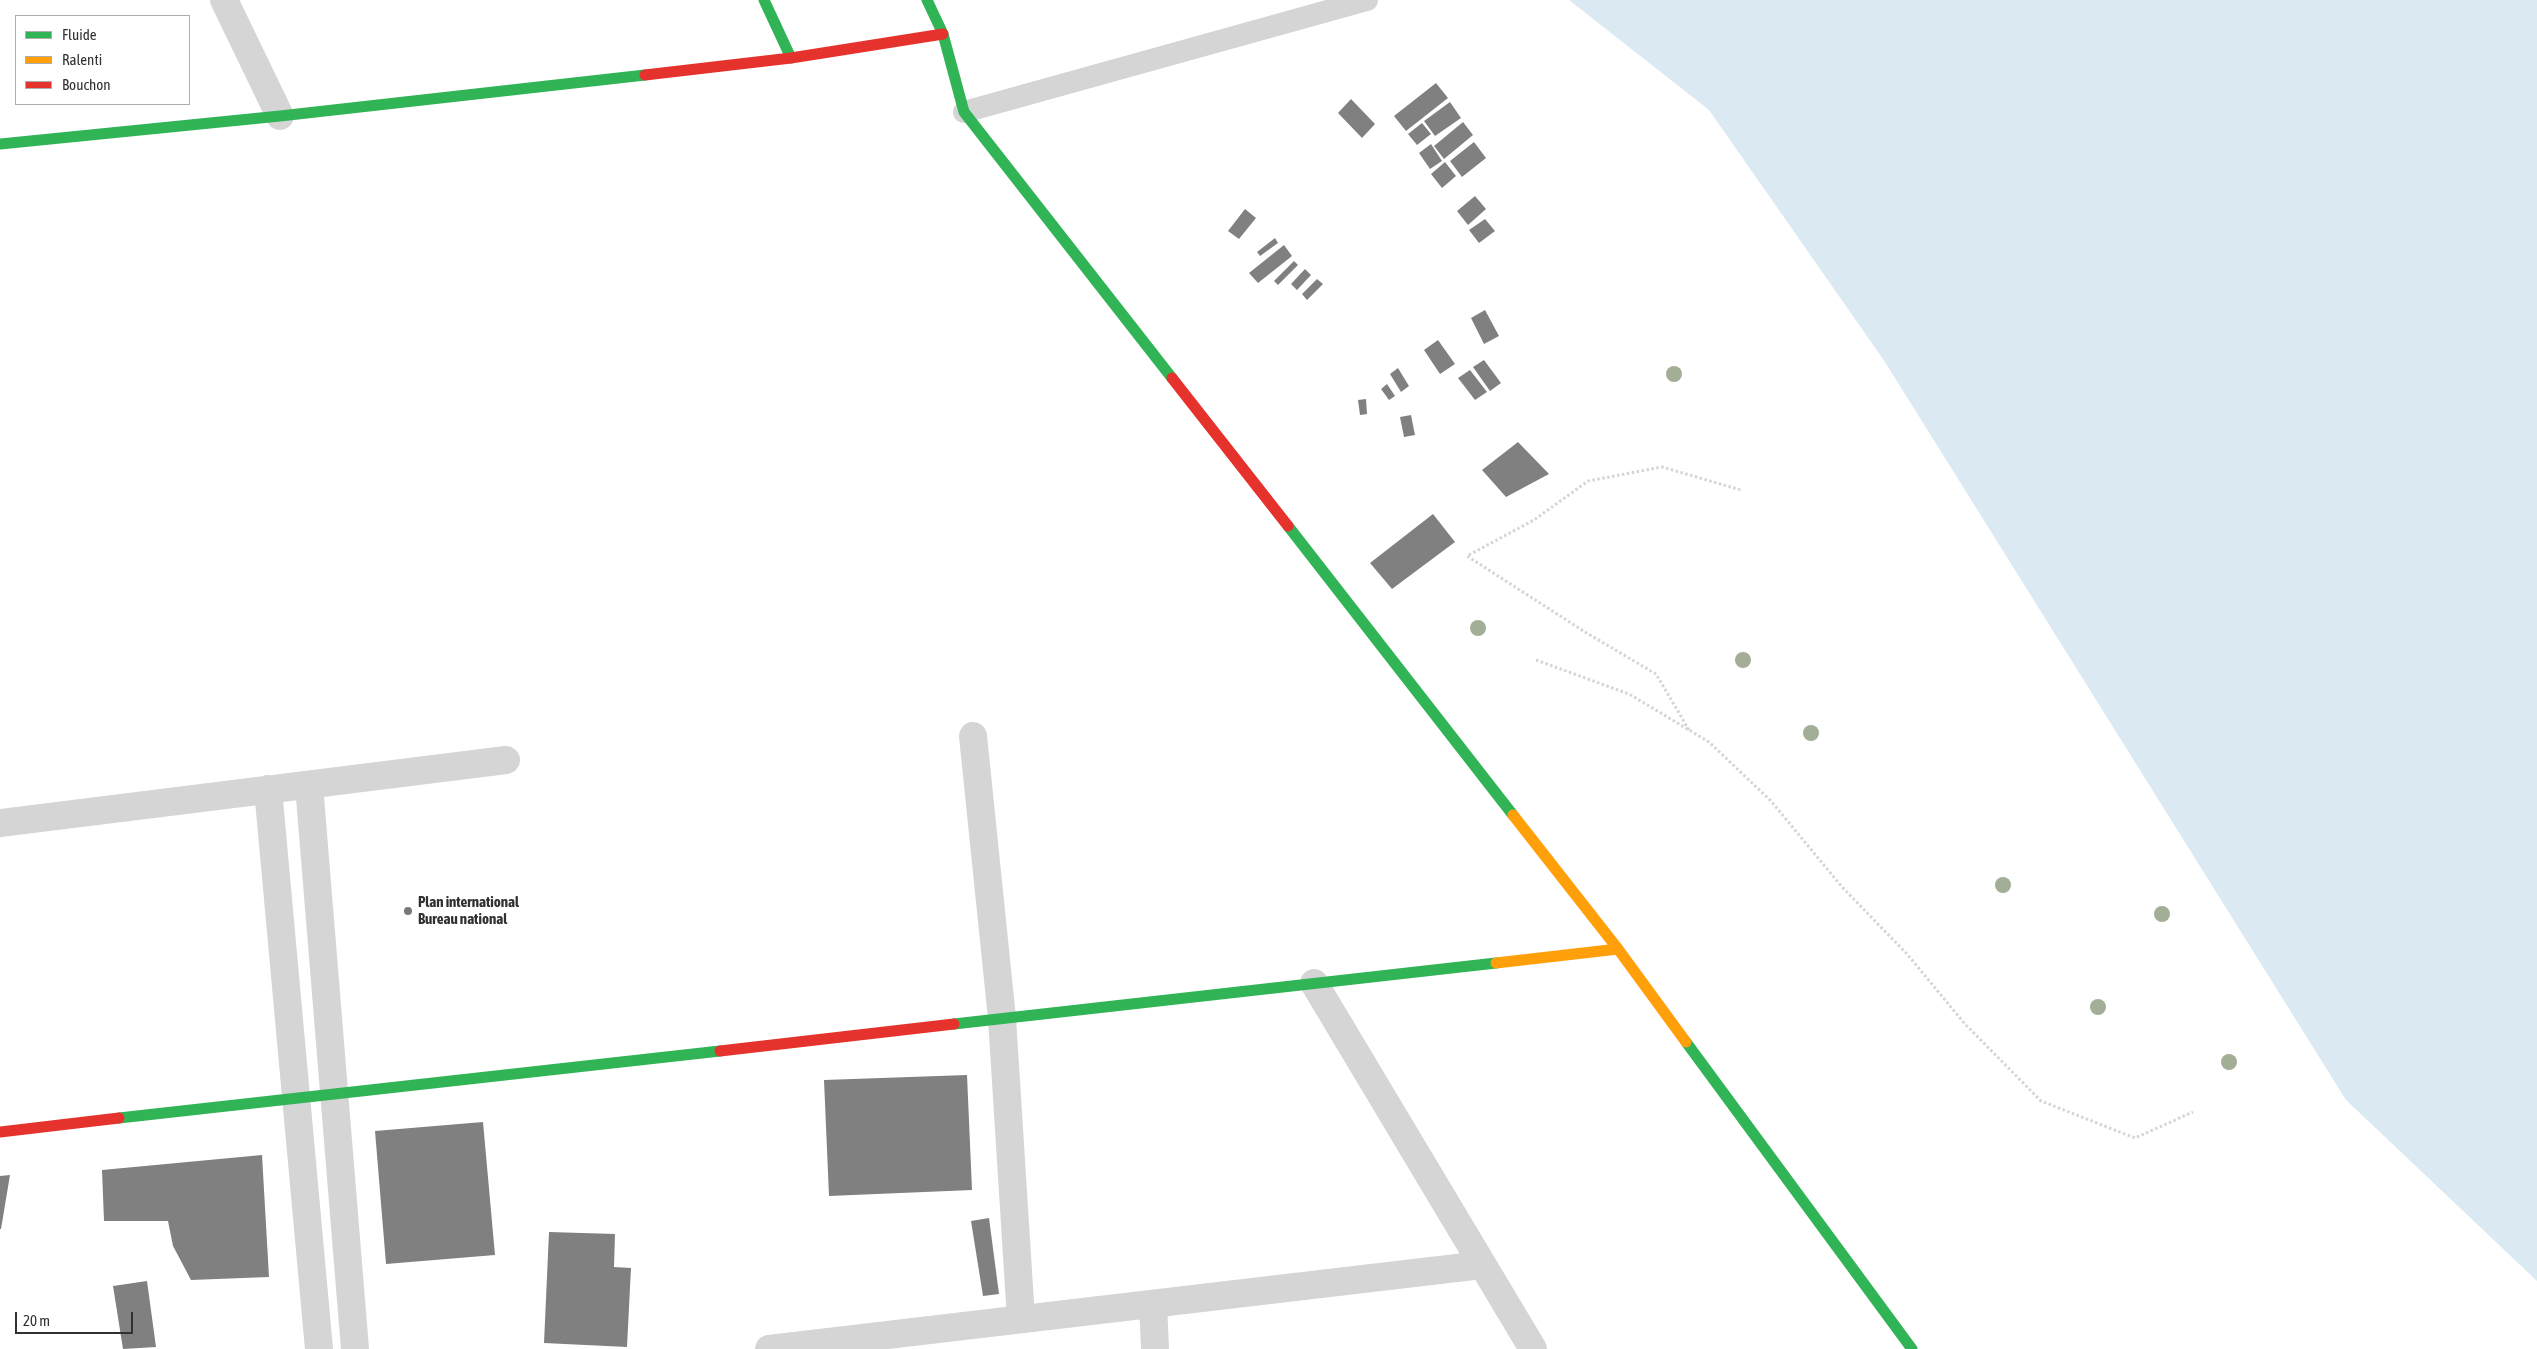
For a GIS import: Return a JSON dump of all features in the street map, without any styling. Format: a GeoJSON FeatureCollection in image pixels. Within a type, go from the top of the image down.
{"type":"FeatureCollection","features":[{"type":"Feature","properties":{"kind":"street"},"geometry":{"type":"LineString","coordinates":[[224,0],[280,116]]}},
{"type":"Feature","properties":{"kind":"street"},"geometry":{"type":"LineString","coordinates":[[764,0],[791,58]]}},
{"type":"Feature","properties":{"kind":"street"},"geometry":{"type":"LineString","coordinates":[[927,0],[943,34],[964,112],[1618,949],[1912,1349]]}},
{"type":"Feature","properties":{"kind":"street"},"geometry":{"type":"LineString","coordinates":[[0,144],[280,116],[791,58],[943,34]]}},
{"type":"Feature","properties":{"kind":"street"},"geometry":{"type":"LineString","coordinates":[[973,736],[1002,1018],[1021,1319]]}},
{"type":"Feature","properties":{"kind":"street"},"geometry":{"type":"LineString","coordinates":[[0,823],[506,760]]}},
{"type":"Feature","properties":{"kind":"street"},"geometry":{"type":"LineString","coordinates":[[309,785],[355,1349]]}},
{"type":"Feature","properties":{"kind":"street"},"geometry":{"type":"LineString","coordinates":[[268,790],[319,1349]]}},
{"type":"Feature","properties":{"kind":"street"},"geometry":{"type":"LineString","coordinates":[[0,1132],[296,1098],[334,1096],[1002,1018],[1618,949]]}},
{"type":"Feature","properties":{"kind":"street"},"geometry":{"type":"LineString","coordinates":[[1314,983],[1533,1349]]}},
{"type":"Feature","properties":{"kind":"street"},"geometry":{"type":"LineString","coordinates":[[769,1349],[1482,1265]]}},
{"type":"Feature","properties":{"kind":"street"},"geometry":{"type":"LineString","coordinates":[[1153,1304],[1155,1349]]}},
{"type":"Feature","properties":{"kind":"lane"},"geometry":{"type":"LineString","coordinates":[[964,112],[1367,0]]}},
{"type":"Feature","properties":{"kind":"path"},"geometry":{"type":"LineString","coordinates":[[1690,730],[1656,674],[1585,632],[1467,556],[1534,520],[1588,481],[1662,467],[1741,490]]}},
{"type":"Feature","properties":{"kind":"path"},"geometry":{"type":"LineString","coordinates":[[1536,660],[1629,694],[1709,742],[1771,801],[1842,887],[1907,954],[1965,1024],[2041,1101],[2135,1138],[2193,1112]]}},
{"type":"Feature","properties":{"kind":"shaded area"},"geometry":{"type":"Polygon","coordinates":[[[1569,0],[2537,0],[2537,1281],[2346,1100],[1885,362],[1709,110],[1569,0]]]}},
{"type":"Feature","properties":{"kind":"building"},"geometry":{"type":"Polygon","coordinates":[[[1436,83],[1448,98],[1406,131],[1394,116],[1436,83]]]}},
{"type":"Feature","properties":{"kind":"building"},"geometry":{"type":"Polygon","coordinates":[[[1351,99],[1375,124],[1362,138],[1338,113],[1351,99]]]}},
{"type":"Feature","properties":{"kind":"building"},"geometry":{"type":"Polygon","coordinates":[[[1450,102],[1461,118],[1435,136],[1424,121],[1450,102]]]}},
{"type":"Feature","properties":{"kind":"building"},"geometry":{"type":"Polygon","coordinates":[[[1463,122],[1473,135],[1444,159],[1434,146],[1463,122]]]}},
{"type":"Feature","properties":{"kind":"building"},"geometry":{"type":"Polygon","coordinates":[[[1422,123],[1431,134],[1417,145],[1408,134],[1422,123]]]}},
{"type":"Feature","properties":{"kind":"building"},"geometry":{"type":"Polygon","coordinates":[[[1474,142],[1486,158],[1462,177],[1450,161],[1474,142]]]}},
{"type":"Feature","properties":{"kind":"building"},"geometry":{"type":"Polygon","coordinates":[[[1431,144],[1442,161],[1430,169],[1419,153],[1431,144]]]}},
{"type":"Feature","properties":{"kind":"building"},"geometry":{"type":"Polygon","coordinates":[[[1445,162],[1456,176],[1442,188],[1431,174],[1445,162]]]}},
{"type":"Feature","properties":{"kind":"building"},"geometry":{"type":"Polygon","coordinates":[[[1475,196],[1486,209],[1468,225],[1457,211],[1475,196]]]}},
{"type":"Feature","properties":{"kind":"building"},"geometry":{"type":"Polygon","coordinates":[[[1245,209],[1256,218],[1239,239],[1228,231],[1245,209]]]}},
{"type":"Feature","properties":{"kind":"building"},"geometry":{"type":"Polygon","coordinates":[[[1485,219],[1495,231],[1479,243],[1469,230],[1485,219]]]}},
{"type":"Feature","properties":{"kind":"building"},"geometry":{"type":"Polygon","coordinates":[[[1275,238],[1278,243],[1260,256],[1257,252],[1275,238]]]}},
{"type":"Feature","properties":{"kind":"building"},"geometry":{"type":"Polygon","coordinates":[[[1284,245],[1292,256],[1258,283],[1249,273],[1284,245]]]}},
{"type":"Feature","properties":{"kind":"building"},"geometry":{"type":"Polygon","coordinates":[[[1294,261],[1298,265],[1278,285],[1274,281],[1294,261]]]}},
{"type":"Feature","properties":{"kind":"building"},"geometry":{"type":"Polygon","coordinates":[[[1305,269],[1311,275],[1297,290],[1291,284],[1305,269]]]}},
{"type":"Feature","properties":{"kind":"building"},"geometry":{"type":"Polygon","coordinates":[[[1317,279],[1323,284],[1307,300],[1302,294],[1317,279]]]}},
{"type":"Feature","properties":{"kind":"building"},"geometry":{"type":"Polygon","coordinates":[[[1485,310],[1499,336],[1484,344],[1471,318],[1485,310]]]}},
{"type":"Feature","properties":{"kind":"building"},"geometry":{"type":"Polygon","coordinates":[[[1438,340],[1455,364],[1440,374],[1424,350],[1438,340]]]}},
{"type":"Feature","properties":{"kind":"building"},"geometry":{"type":"Polygon","coordinates":[[[1484,360],[1501,383],[1490,391],[1473,367],[1484,360]]]}},
{"type":"Feature","properties":{"kind":"building"},"geometry":{"type":"Polygon","coordinates":[[[1398,368],[1409,386],[1401,392],[1390,374],[1398,368]]]}},
{"type":"Feature","properties":{"kind":"building"},"geometry":{"type":"Polygon","coordinates":[[[1470,370],[1487,392],[1475,400],[1458,378],[1470,370]]]}},
{"type":"Feature","properties":{"kind":"building"},"geometry":{"type":"Polygon","coordinates":[[[1387,384],[1395,396],[1389,400],[1381,389],[1387,384]]]}},
{"type":"Feature","properties":{"kind":"building"},"geometry":{"type":"Polygon","coordinates":[[[1366,399],[1367,414],[1360,415],[1358,400],[1366,399]]]}},
{"type":"Feature","properties":{"kind":"building"},"geometry":{"type":"Polygon","coordinates":[[[1411,415],[1415,435],[1404,437],[1400,417],[1411,415]]]}},
{"type":"Feature","properties":{"kind":"building"},"geometry":{"type":"Polygon","coordinates":[[[1518,442],[1549,474],[1506,497],[1482,470],[1518,442]]]}},
{"type":"Feature","properties":{"kind":"building"},"geometry":{"type":"Polygon","coordinates":[[[1433,514],[1455,542],[1392,589],[1370,563],[1433,514]]]}},
{"type":"Feature","properties":{"kind":"building"},"geometry":{"type":"Polygon","coordinates":[[[967,1075],[972,1190],[829,1196],[824,1080],[967,1075]]]}},
{"type":"Feature","properties":{"kind":"building"},"geometry":{"type":"Polygon","coordinates":[[[483,1122],[495,1255],[386,1264],[375,1131],[483,1122]]]}},
{"type":"Feature","properties":{"kind":"building"},"geometry":{"type":"Polygon","coordinates":[[[262,1155],[269,1277],[191,1280],[173,1246],[168,1221],[104,1221],[102,1170],[262,1155]]]}},
{"type":"Feature","properties":{"kind":"building"},"geometry":{"type":"Polygon","coordinates":[[[10,1175],[1,1229],[0,1229],[0,1176],[10,1175]]]}},
{"type":"Feature","properties":{"kind":"building"},"geometry":{"type":"Polygon","coordinates":[[[989,1218],[999,1294],[983,1296],[971,1221],[989,1218]]]}},
{"type":"Feature","properties":{"kind":"building"},"geometry":{"type":"Polygon","coordinates":[[[549,1232],[615,1234],[614,1267],[631,1268],[627,1347],[544,1343],[549,1232]]]}},
{"type":"Feature","properties":{"kind":"building"},"geometry":{"type":"Polygon","coordinates":[[[147,1281],[156,1347],[123,1349],[113,1286],[147,1281]]]}},
{"type":"Feature","properties":{"kind":"traffic: fast"},"geometry":{"type":"LineString","coordinates":[[764,0],[791,58]]}},
{"type":"Feature","properties":{"kind":"traffic: fast"},"geometry":{"type":"LineString","coordinates":[[927,0],[943,34],[964,112],[1172,378]]}},
{"type":"Feature","properties":{"kind":"traffic: fast"},"geometry":{"type":"LineString","coordinates":[[0,144],[280,116],[645,75]]}},
{"type":"Feature","properties":{"kind":"traffic: fast"},"geometry":{"type":"LineString","coordinates":[[1288,526],[1513,815]]}},
{"type":"Feature","properties":{"kind":"traffic: fast"},"geometry":{"type":"LineString","coordinates":[[954,1024],[1496,963]]}},
{"type":"Feature","properties":{"kind":"traffic: fast"},"geometry":{"type":"LineString","coordinates":[[1686,1042],[1912,1349]]}},
{"type":"Feature","properties":{"kind":"traffic: fast"},"geometry":{"type":"LineString","coordinates":[[119,1118],[720,1051]]}},
{"type":"Feature","properties":{"kind":"traffic: slow"},"geometry":{"type":"LineString","coordinates":[[1513,815],[1618,949],[1686,1042]]}},
{"type":"Feature","properties":{"kind":"traffic: slow"},"geometry":{"type":"LineString","coordinates":[[1496,963],[1618,949]]}},
{"type":"Feature","properties":{"kind":"traffic: jam"},"geometry":{"type":"LineString","coordinates":[[645,75],[791,58],[943,34]]}},
{"type":"Feature","properties":{"kind":"traffic: jam"},"geometry":{"type":"LineString","coordinates":[[1172,378],[1288,526]]}},
{"type":"Feature","properties":{"kind":"traffic: jam"},"geometry":{"type":"LineString","coordinates":[[720,1051],[954,1024]]}},
{"type":"Feature","properties":{"kind":"traffic: jam"},"geometry":{"type":"LineString","coordinates":[[0,1132],[119,1118]]}},
{"type":"Feature","properties":{"kind":"place","name":"Plan international Bureau national"},"geometry":{"type":"Point","coordinates":[408,911]}}]}
